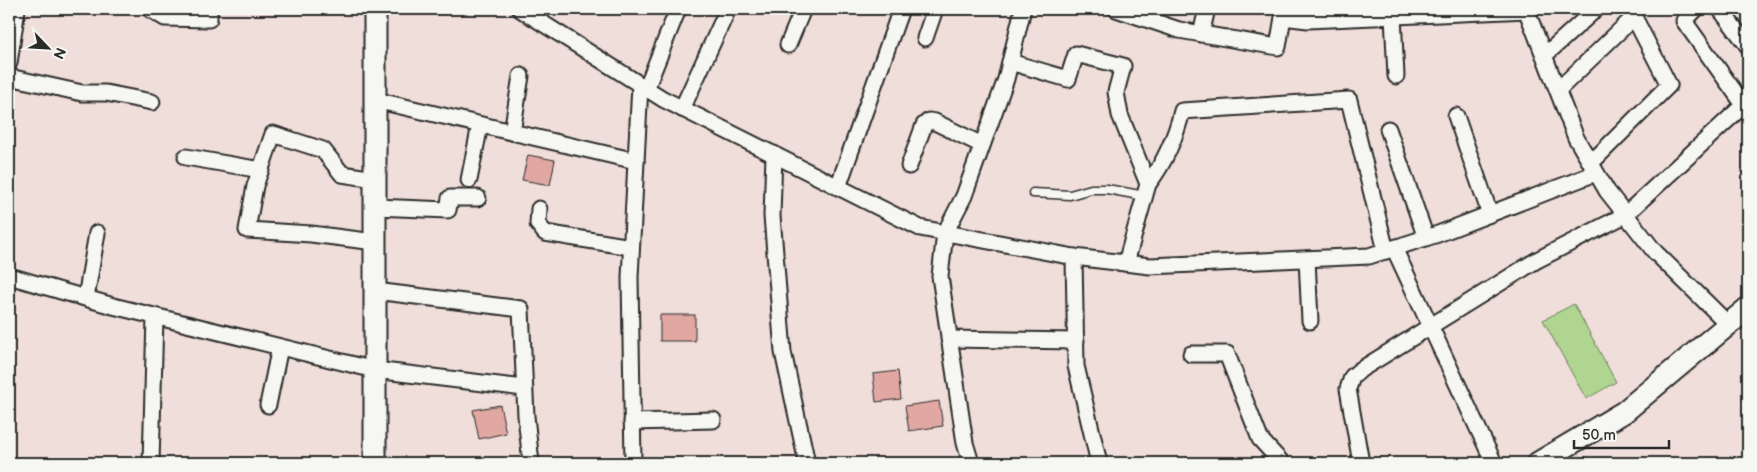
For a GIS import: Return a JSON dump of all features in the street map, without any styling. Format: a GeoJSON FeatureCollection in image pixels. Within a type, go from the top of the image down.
{"type":"FeatureCollection","features":[{"type":"Feature","properties":{"kind":"main road"},"geometry":{"type":"LineString","coordinates":[[375,9],[375,463]]}},
{"type":"Feature","properties":{"kind":"main road"},"geometry":{"type":"LineString","coordinates":[[1538,463],[1624,412],[1748,308]]}},
{"type":"Feature","properties":{"kind":"main road"},"geometry":{"type":"LineString","coordinates":[[1694,353],[1748,320]]}},
{"type":"Feature","properties":{"kind":"street"},"geometry":{"type":"LineString","coordinates":[[9,63],[16,9]]}},
{"type":"Feature","properties":{"kind":"street"},"geometry":{"type":"LineString","coordinates":[[150,9],[165,18],[200,19],[209,19],[209,9]]}},
{"type":"Feature","properties":{"kind":"street"},"geometry":{"type":"LineString","coordinates":[[520,9],[643,87],[682,109],[920,228],[1074,257],[1150,266],[1369,256],[1426,238],[1490,214],[1593,168],[1669,85],[1634,17],[1558,90]]}},
{"type":"Feature","properties":{"kind":"street"},"geometry":{"type":"LineString","coordinates":[[633,463],[631,247],[643,87],[678,9]]}},
{"type":"Feature","properties":{"kind":"street"},"geometry":{"type":"LineString","coordinates":[[682,109],[728,9]]}},
{"type":"Feature","properties":{"kind":"street"},"geometry":{"type":"LineString","coordinates":[[788,45],[802,9]]}},
{"type":"Feature","properties":{"kind":"street"},"geometry":{"type":"LineString","coordinates":[[838,187],[901,9]]}},
{"type":"Feature","properties":{"kind":"street"},"geometry":{"type":"LineString","coordinates":[[925,38],[936,9]]}},
{"type":"Feature","properties":{"kind":"street"},"geometry":{"type":"LineString","coordinates":[[971,463],[966,443],[940,276],[945,233],[964,196],[982,145],[1010,62],[1023,9]]}},
{"type":"Feature","properties":{"kind":"street"},"geometry":{"type":"LineString","coordinates":[[1116,9],[1179,30],[1278,47],[1281,13],[1308,20],[1527,9],[1576,138],[1593,168],[1655,252],[1727,324]]}},
{"type":"Feature","properties":{"kind":"street"},"geometry":{"type":"LineString","coordinates":[[1201,34],[1207,9]]}},
{"type":"Feature","properties":{"kind":"street"},"geometry":{"type":"LineString","coordinates":[[1545,55],[1596,9]]}},
{"type":"Feature","properties":{"kind":"street"},"geometry":{"type":"LineString","coordinates":[[1361,463],[1348,390],[1352,377],[1430,325],[1537,260],[1626,215],[1746,103],[1684,22],[1696,9]]}},
{"type":"Feature","properties":{"kind":"street"},"geometry":{"type":"LineString","coordinates":[[1720,9],[1748,44]]}},
{"type":"Feature","properties":{"kind":"street"},"geometry":{"type":"LineString","coordinates":[[1393,16],[1396,76]]}},
{"type":"Feature","properties":{"kind":"street"},"geometry":{"type":"LineString","coordinates":[[1010,62],[1068,80],[1076,54],[1123,66],[1116,92],[1120,115],[1146,190]]}},
{"type":"Feature","properties":{"kind":"street"},"geometry":{"type":"LineString","coordinates":[[512,132],[521,76]]}},
{"type":"Feature","properties":{"kind":"street"},"geometry":{"type":"LineString","coordinates":[[9,77],[82,93],[106,93],[152,102]]}},
{"type":"Feature","properties":{"kind":"street"},"geometry":{"type":"LineString","coordinates":[[375,100],[636,161]]}},
{"type":"Feature","properties":{"kind":"street"},"geometry":{"type":"LineString","coordinates":[[1126,263],[1146,190],[1155,176],[1177,130],[1182,112],[1349,100],[1390,249],[1430,325],[1494,463]]}},
{"type":"Feature","properties":{"kind":"street"},"geometry":{"type":"LineString","coordinates":[[1456,116],[1490,214]]}},
{"type":"Feature","properties":{"kind":"street"},"geometry":{"type":"LineString","coordinates":[[909,166],[924,125],[930,121],[982,145]]}},
{"type":"Feature","properties":{"kind":"street"},"geometry":{"type":"LineString","coordinates":[[468,180],[480,125]]}},
{"type":"Feature","properties":{"kind":"street"},"geometry":{"type":"LineString","coordinates":[[1388,129],[1426,238]]}},
{"type":"Feature","properties":{"kind":"street"},"geometry":{"type":"LineString","coordinates":[[375,179],[342,174],[323,150],[273,134],[255,186],[247,230],[311,234],[375,242]]}},
{"type":"Feature","properties":{"kind":"street"},"geometry":{"type":"LineString","coordinates":[[774,154],[772,216],[784,352],[807,463]]}},
{"type":"Feature","properties":{"kind":"street"},"geometry":{"type":"LineString","coordinates":[[186,157],[261,170]]}},
{"type":"Feature","properties":{"kind":"street"},"geometry":{"type":"LineString","coordinates":[[375,207],[448,210],[450,198],[478,198]]}},
{"type":"Feature","properties":{"kind":"street"},"geometry":{"type":"LineString","coordinates":[[539,209],[538,224],[544,233],[631,247]]}},
{"type":"Feature","properties":{"kind":"street"},"geometry":{"type":"LineString","coordinates":[[86,298],[97,233]]}},
{"type":"Feature","properties":{"kind":"street"},"geometry":{"type":"LineString","coordinates":[[1074,257],[1076,366],[1099,463]]}},
{"type":"Feature","properties":{"kind":"street"},"geometry":{"type":"LineString","coordinates":[[1307,259],[1310,321]]}},
{"type":"Feature","properties":{"kind":"street"},"geometry":{"type":"LineString","coordinates":[[9,276],[155,316],[375,370],[524,388]]}},
{"type":"Feature","properties":{"kind":"street"},"geometry":{"type":"LineString","coordinates":[[375,291],[521,309],[524,388],[530,463]]}},
{"type":"Feature","properties":{"kind":"street"},"geometry":{"type":"LineString","coordinates":[[151,463],[155,316]]}},
{"type":"Feature","properties":{"kind":"street"},"geometry":{"type":"LineString","coordinates":[[949,339],[1076,341]]}},
{"type":"Feature","properties":{"kind":"street"},"geometry":{"type":"LineString","coordinates":[[268,404],[280,347]]}},
{"type":"Feature","properties":{"kind":"street"},"geometry":{"type":"LineString","coordinates":[[1191,354],[1227,354],[1260,439],[1282,463]]}},
{"type":"Feature","properties":{"kind":"street"},"geometry":{"type":"LineString","coordinates":[[632,422],[713,420]]}},
{"type":"Feature","properties":{"kind":"lane"},"geometry":{"type":"LineString","coordinates":[[1033,193],[1070,195],[1091,190],[1146,190]]}},
{"type":"Feature","properties":{"kind":"green space"},"geometry":{"type":"Polygon","coordinates":[[[1574,304],[1616,382],[1586,399],[1543,320],[1574,304]]]}},
{"type":"Feature","properties":{"kind":"building"},"geometry":{"type":"Polygon","coordinates":[[[528,155],[555,160],[550,185],[522,180],[528,155]]]}},
{"type":"Feature","properties":{"kind":"building"},"geometry":{"type":"Polygon","coordinates":[[[660,315],[695,315],[695,341],[660,341],[660,315]]]}},
{"type":"Feature","properties":{"kind":"building"},"geometry":{"type":"Polygon","coordinates":[[[898,371],[901,399],[876,402],[873,374],[898,371]]]}},
{"type":"Feature","properties":{"kind":"building"},"geometry":{"type":"Polygon","coordinates":[[[939,401],[943,426],[909,431],[905,406],[939,401]]]}},
{"type":"Feature","properties":{"kind":"building"},"geometry":{"type":"Polygon","coordinates":[[[500,405],[506,433],[479,439],[473,410],[500,405]]]}}]}
